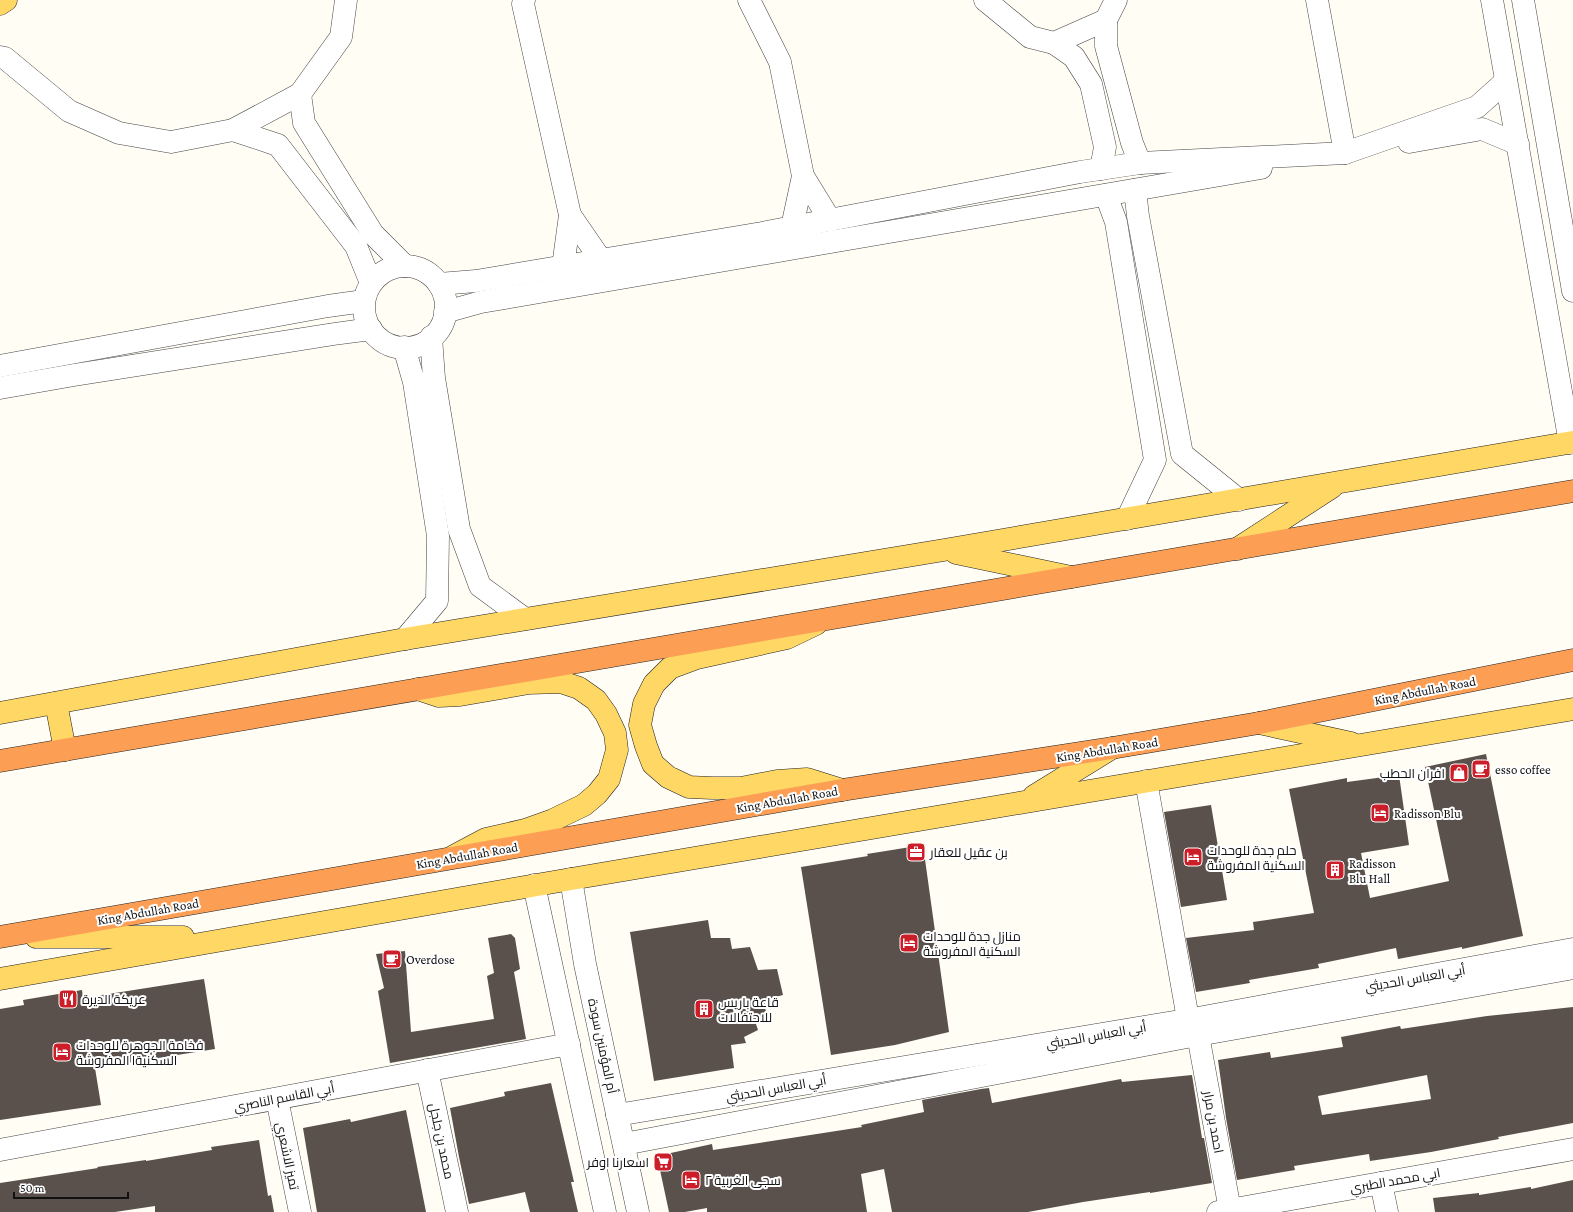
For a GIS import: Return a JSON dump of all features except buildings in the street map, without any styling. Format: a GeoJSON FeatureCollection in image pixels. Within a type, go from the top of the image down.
{"type":"FeatureCollection","features":[{"type":"Feature","properties":{"kind":"highway"},"geometry":{"type":"LineString","coordinates":[[0,761],[1573,491]]}},
{"type":"Feature","properties":{"kind":"highway","name":"King Abdullah Road"},"geometry":{"type":"LineString","coordinates":[[2,937],[452,857],[842,790],[1112,748],[1259,722],[1573,660]]}},
{"type":"Feature","properties":{"kind":"main road"},"geometry":{"type":"LineString","coordinates":[[0,4],[6,0]]}},
{"type":"Feature","properties":{"kind":"main road"},"geometry":{"type":"LineString","coordinates":[[0,713],[405,639],[944,550],[1572,443]]}},
{"type":"Feature","properties":{"kind":"main road"},"geometry":{"type":"LineString","coordinates":[[1237,549],[1339,482]]}},
{"type":"Feature","properties":{"kind":"main road"},"geometry":{"type":"LineString","coordinates":[[944,550],[1072,577]]}},
{"type":"Feature","properties":{"kind":"main road"},"geometry":{"type":"LineString","coordinates":[[826,619],[787,638],[697,658],[670,668],[654,684],[644,704],[640,725],[653,764],[668,777],[689,786],[741,788],[777,781],[807,779],[842,790]]}},
{"type":"Feature","properties":{"kind":"main road"},"geometry":{"type":"LineString","coordinates":[[418,689],[439,696],[460,695],[529,683],[561,682],[579,688],[596,700],[606,714],[614,733],[617,750],[609,779],[597,794],[584,805],[553,820],[525,830],[486,839],[452,857]]}},
{"type":"Feature","properties":{"kind":"main road"},"geometry":{"type":"LineString","coordinates":[[56,703],[65,750]]}},
{"type":"Feature","properties":{"kind":"main road"},"geometry":{"type":"LineString","coordinates":[[0,979],[534,885],[1573,709]]}},
{"type":"Feature","properties":{"kind":"main road"},"geometry":{"type":"LineString","coordinates":[[1259,722],[1362,745]]}},
{"type":"Feature","properties":{"kind":"main road"},"geometry":{"type":"LineString","coordinates":[[1025,802],[1112,748]]}},
{"type":"Feature","properties":{"kind":"main road"},"geometry":{"type":"LineString","coordinates":[[2,937],[241,937]]}},
{"type":"Feature","properties":{"kind":"street"},"geometry":{"type":"LineString","coordinates":[[0,57],[5,58],[69,111],[119,133],[171,142],[233,130],[300,94],[341,37],[346,0]]}},
{"type":"Feature","properties":{"kind":"street"},"geometry":{"type":"LineString","coordinates":[[524,0],[570,215],[563,267]]}},
{"type":"Feature","properties":{"kind":"street"},"geometry":{"type":"LineString","coordinates":[[749,0],[780,62],[802,176],[830,220]]}},
{"type":"Feature","properties":{"kind":"street"},"geometry":{"type":"LineString","coordinates":[[985,0],[1030,37],[1054,43],[1074,57],[1091,84],[1105,147],[1101,169]]}},
{"type":"Feature","properties":{"kind":"street"},"geometry":{"type":"LineString","coordinates":[[1116,0],[1106,20],[1106,46],[1132,143],[1140,163]]}},
{"type":"Feature","properties":{"kind":"street"},"geometry":{"type":"LineString","coordinates":[[1317,0],[1345,152]]}},
{"type":"Feature","properties":{"kind":"street"},"geometry":{"type":"LineString","coordinates":[[1492,0],[1572,443]]}},
{"type":"Feature","properties":{"kind":"street"},"geometry":{"type":"LineString","coordinates":[[1523,0],[1573,291]]}},
{"type":"Feature","properties":{"kind":"street"},"geometry":{"type":"LineString","coordinates":[[1054,43],[1106,20]]}},
{"type":"Feature","properties":{"kind":"street"},"geometry":{"type":"LineString","coordinates":[[439,284],[476,281],[563,267],[792,227],[1080,172],[1140,163],[1345,152],[1477,107],[1506,81]]}},
{"type":"Feature","properties":{"kind":"street"},"geometry":{"type":"LineString","coordinates":[[300,94],[304,124],[373,234],[405,266]]}},
{"type":"Feature","properties":{"kind":"street"},"geometry":{"type":"LineString","coordinates":[[445,312],[489,301],[1482,129],[1518,144]]}},
{"type":"Feature","properties":{"kind":"street"},"geometry":{"type":"LineString","coordinates":[[233,130],[278,145],[356,246],[368,292]]}},
{"type":"Feature","properties":{"kind":"street"},"geometry":{"type":"LineString","coordinates":[[792,227],[802,176]]}},
{"type":"Feature","properties":{"kind":"street"},"geometry":{"type":"LineString","coordinates":[[1135,190],[1138,216],[1182,454],[1239,500]]}},
{"type":"Feature","properties":{"kind":"street"},"geometry":{"type":"LineString","coordinates":[[1106,194],[1116,222],[1155,460],[1127,519]]}},
{"type":"Feature","properties":{"kind":"street"},"geometry":{"type":"LineString","coordinates":[[570,215],[601,260]]}},
{"type":"Feature","properties":{"kind":"street"},"geometry":{"type":"LineString","coordinates":[[395,267],[415,267],[432,276],[439,284],[445,302],[445,312],[443,321],[432,337],[414,346],[394,346],[377,337],[366,321],[364,311],[368,292],[378,276],[386,270],[395,267]]}},
{"type":"Feature","properties":{"kind":"street"},"geometry":{"type":"LineString","coordinates":[[0,366],[328,306],[368,292]]}},
{"type":"Feature","properties":{"kind":"street"},"geometry":{"type":"LineString","coordinates":[[0,388],[74,375],[371,329]]}},
{"type":"Feature","properties":{"kind":"street"},"geometry":{"type":"LineString","coordinates":[[432,337],[434,378],[459,529],[480,586],[525,619]]}},
{"type":"Feature","properties":{"kind":"street"},"geometry":{"type":"LineString","coordinates":[[404,347],[414,382],[438,536],[437,601],[405,639]]}},
{"type":"Feature","properties":{"kind":"street","name":"احمد بن مرار"},"geometry":{"type":"LineString","coordinates":[[1146,781],[1193,1027],[1224,1211]]}},
{"type":"Feature","properties":{"kind":"street","name":"أم المؤمنين سودة"},"geometry":{"type":"LineString","coordinates":[[571,879],[586,964],[638,1212]]}},
{"type":"Feature","properties":{"kind":"street"},"geometry":{"type":"LineString","coordinates":[[534,885],[605,1212]]}},
{"type":"Feature","properties":{"kind":"street","name":"أبي العباس الحديثي"},"geometry":{"type":"LineString","coordinates":[[624,1144],[1573,949]]}},
{"type":"Feature","properties":{"kind":"street","name":"أبي العباس الحديثي"},"geometry":{"type":"LineString","coordinates":[[617,1115],[1573,968]]}},
{"type":"Feature","properties":{"kind":"street","name":"أبي القاسم الناصري"},"geometry":{"type":"LineString","coordinates":[[0,1150],[569,1044]]}},
{"type":"Feature","properties":{"kind":"street","name":"محمد بن جلجل"},"geometry":{"type":"LineString","coordinates":[[427,1070],[457,1212]]}},
{"type":"Feature","properties":{"kind":"street","name":"تميز الاشعري"},"geometry":{"type":"LineString","coordinates":[[277,1099],[300,1212]]}},
{"type":"Feature","properties":{"kind":"street","name":"ابي محمد الطبري"},"geometry":{"type":"LineString","coordinates":[[1224,1211],[1573,1149]]}},
{"type":"Feature","properties":{"kind":"street"},"geometry":{"type":"LineString","coordinates":[[1381,1183],[1387,1212]]}},
{"type":"Feature","properties":{"kind":"place","name":"esso coffee"},"geometry":{"type":"Point","coordinates":[1481,769]}},
{"type":"Feature","properties":{"kind":"place","name":"افران الحطب"},"geometry":{"type":"Point","coordinates":[1459,773]}},
{"type":"Feature","properties":{"kind":"place","name":"Radisson Blu"},"geometry":{"type":"Point","coordinates":[1380,813]}},
{"type":"Feature","properties":{"kind":"place","name":"بن عقيل للعقار"},"geometry":{"type":"Point","coordinates":[916,852]}},
{"type":"Feature","properties":{"kind":"place","name":"حلم جدة للوحدات السكنية المفروشة"},"geometry":{"type":"Point","coordinates":[1193,857]}},
{"type":"Feature","properties":{"kind":"place","name":"Radisson Blu Hall"},"geometry":{"type":"Point","coordinates":[1335,870]}},
{"type":"Feature","properties":{"kind":"place","name":"منازل جدة للوحدات السكنية المفروشة"},"geometry":{"type":"Point","coordinates":[909,943]}},
{"type":"Feature","properties":{"kind":"place","name":"Overdose"},"geometry":{"type":"Point","coordinates":[392,959]}},
{"type":"Feature","properties":{"kind":"place","name":"عريكة الديرة"},"geometry":{"type":"Point","coordinates":[68,999]}},
{"type":"Feature","properties":{"kind":"place","name":"قاعة باريس للاحتفالات"},"geometry":{"type":"Point","coordinates":[704,1009]}},
{"type":"Feature","properties":{"kind":"place","name":"فخامة الجوهرة للوحدات السكنيةا المفروشة"},"geometry":{"type":"Point","coordinates":[62,1052]}},
{"type":"Feature","properties":{"kind":"place","name":"اسعارنا اوفر"},"geometry":{"type":"Point","coordinates":[663,1162]}},
{"type":"Feature","properties":{"kind":"place","name":"سجى الغربية ٢"},"geometry":{"type":"Point","coordinates":[691,1180]}}]}
